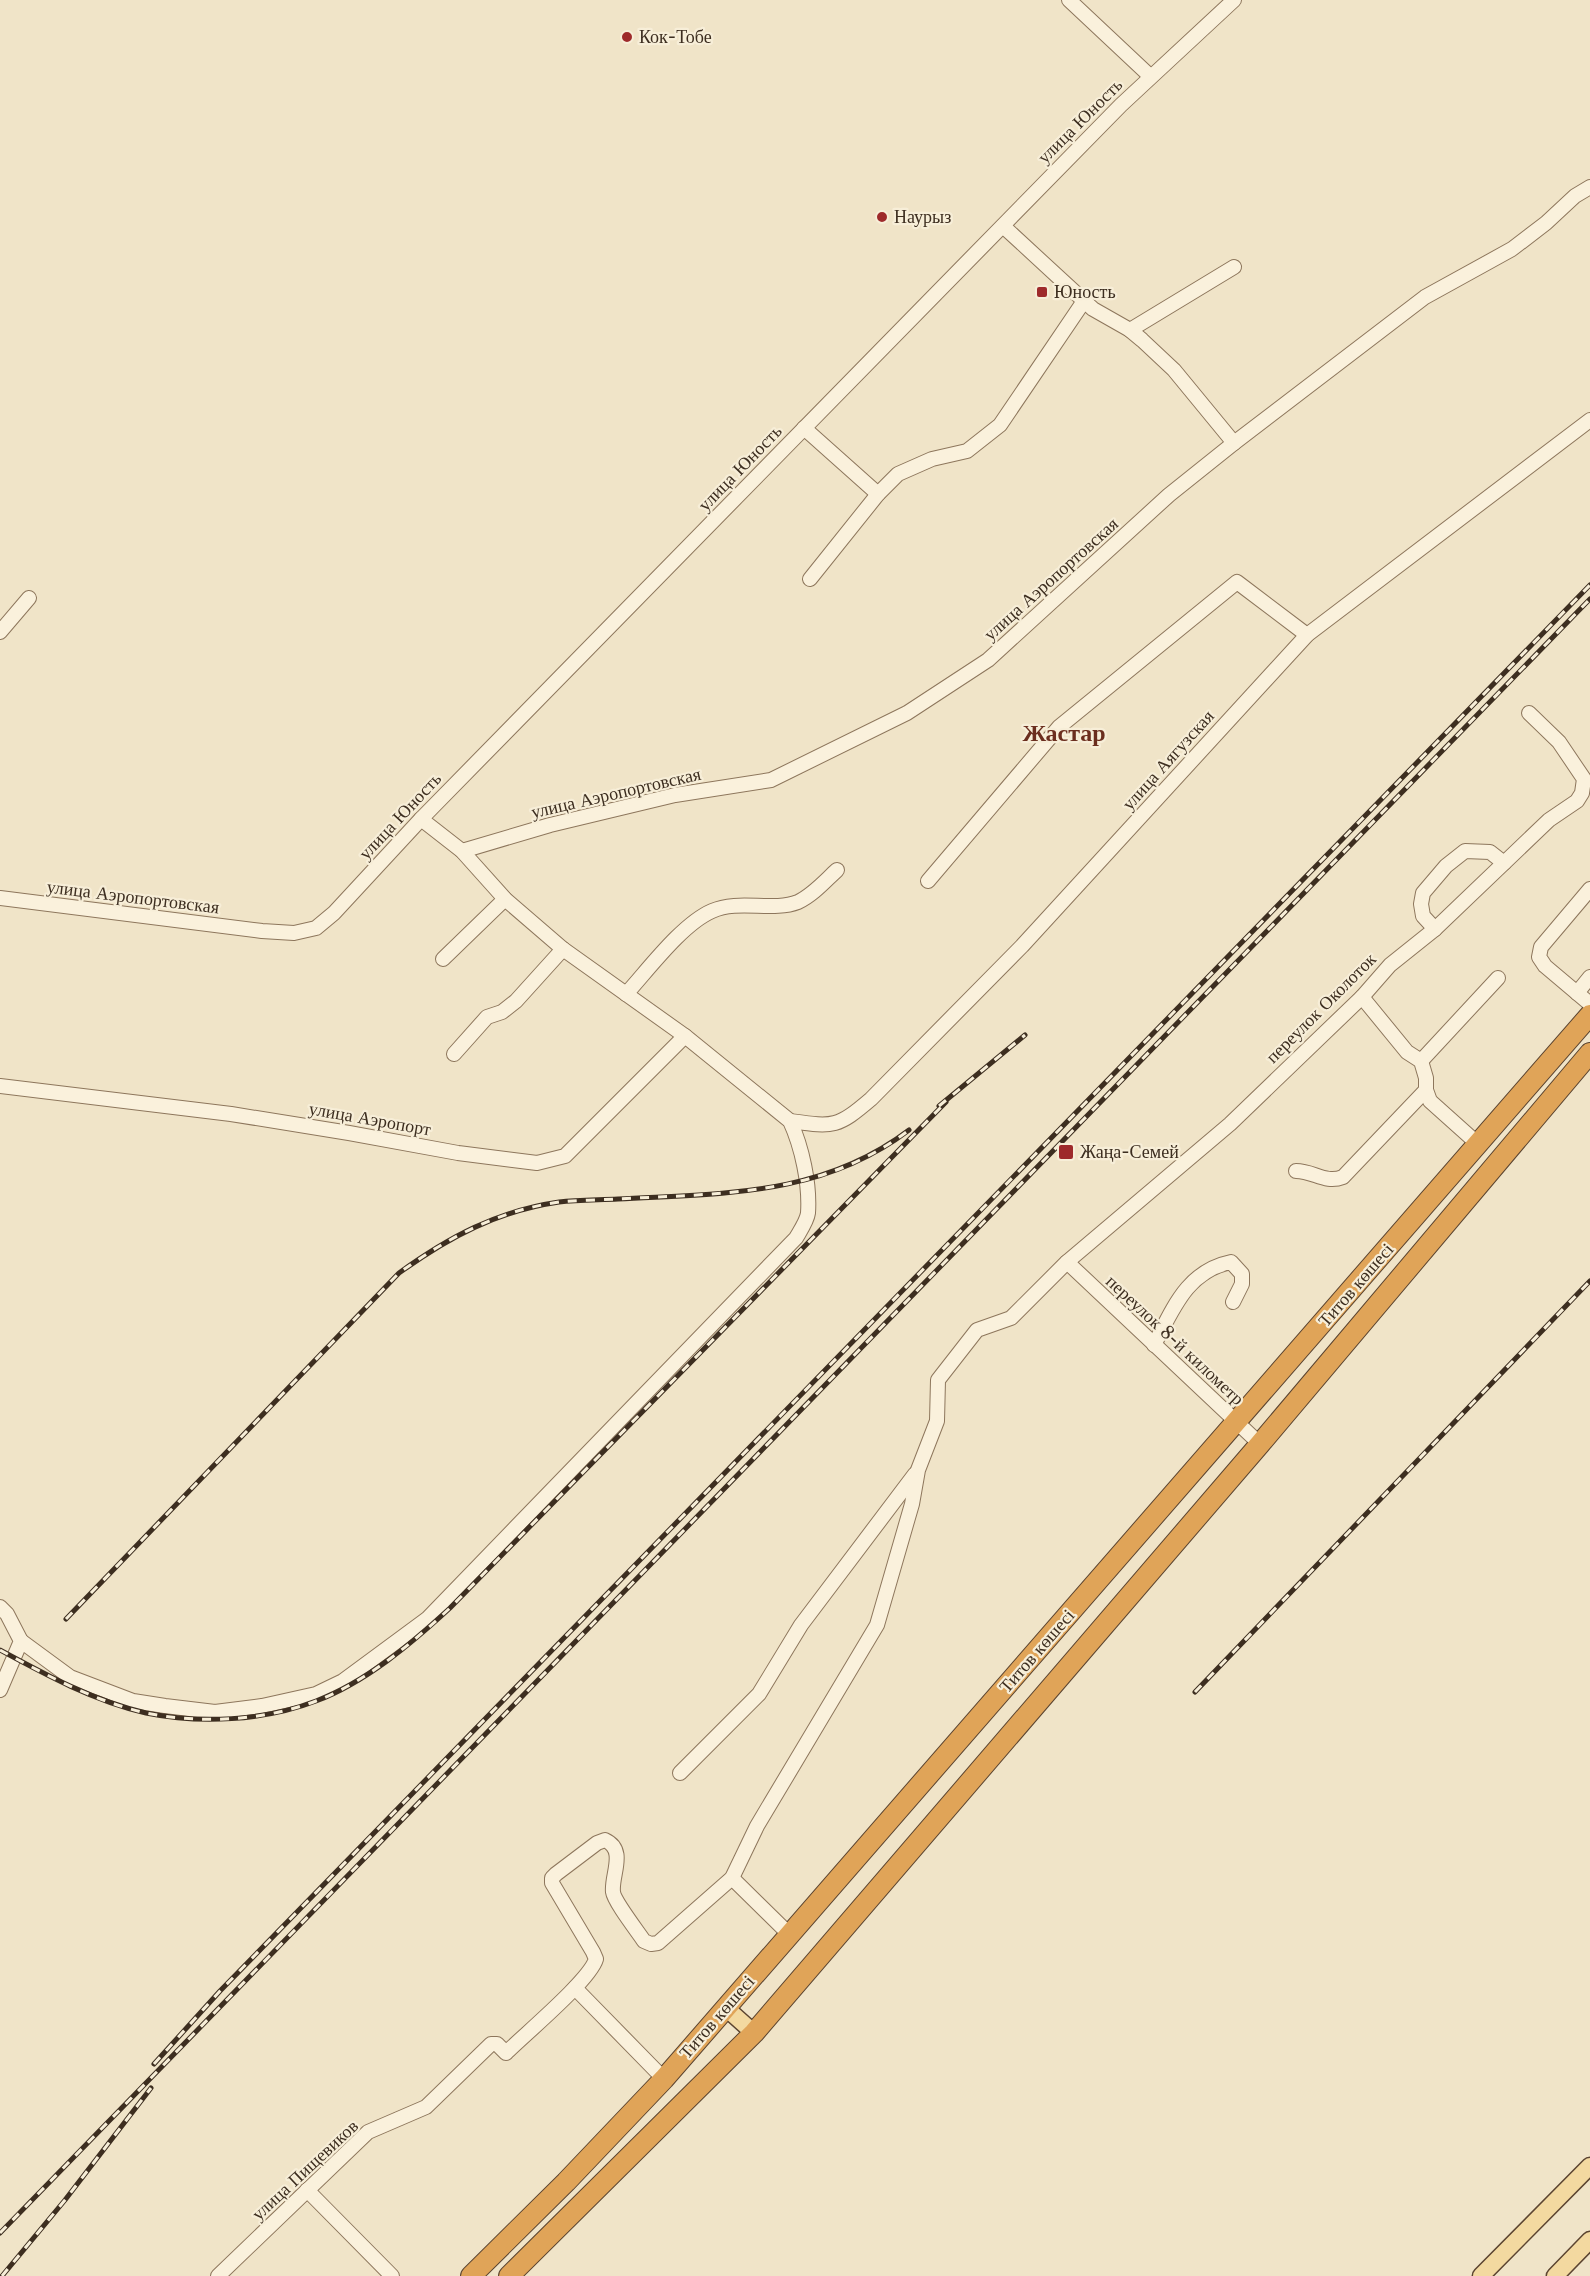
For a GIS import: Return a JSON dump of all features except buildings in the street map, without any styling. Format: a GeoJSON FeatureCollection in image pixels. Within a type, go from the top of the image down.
{"type":"FeatureCollection","features":[{"type":"Feature","properties":{"kind":"highway","name":"Титов көшесі"},"geometry":{"type":"LineString","coordinates":[[471,2276],[566,2182],[664,2079],[1590,1015]]}},
{"type":"Feature","properties":{"kind":"highway","name":"Титов көшесі"},"geometry":{"type":"LineString","coordinates":[[509,2276],[754,2034],[1260,1444],[1590,1053]]}},
{"type":"Feature","properties":{"kind":"main road"},"geometry":{"type":"LineString","coordinates":[[726,2008],[754,2034]]}},
{"type":"Feature","properties":{"kind":"main road"},"geometry":{"type":"LineString","coordinates":[[1481,2276],[1590,2166]]}},
{"type":"Feature","properties":{"kind":"main road"},"geometry":{"type":"LineString","coordinates":[[1555,2276],[1590,2240]]}},
{"type":"Feature","properties":{"kind":"street"},"geometry":{"type":"LineString","coordinates":[[1069,0],[1150,76]]}},
{"type":"Feature","properties":{"kind":"street","name":"улица Юность"},"geometry":{"type":"LineString","coordinates":[[262,931],[294,933],[316,928],[334,913],[422,819],[1150,76],[1234,0]]}},
{"type":"Feature","properties":{"kind":"street","name":"улица Аэропортовская"},"geometry":{"type":"LineString","coordinates":[[462,851],[549,825],[675,795],[771,780],[907,713],[988,660],[1169,495],[1234,443],[1425,297],[1512,249],[1546,223],[1575,195],[1590,187]]}},
{"type":"Feature","properties":{"kind":"street"},"geometry":{"type":"LineString","coordinates":[[1003,226],[1084,302],[1130,330],[1174,370],[1234,443]]}},
{"type":"Feature","properties":{"kind":"street"},"geometry":{"type":"LineString","coordinates":[[1130,330],[1234,267]]}},
{"type":"Feature","properties":{"kind":"street"},"geometry":{"type":"LineString","coordinates":[[810,579],[878,494],[898,474],[932,459],[967,451],[1000,425],[1084,302]]}},
{"type":"Feature","properties":{"kind":"street","name":"улица Аягузская"},"geometry":{"type":"LineString","coordinates":[[790,1121],[825,1126],[847,1120],[871,1099],[1022,946],[1307,635],[1590,420]]}},
{"type":"Feature","properties":{"kind":"street"},"geometry":{"type":"LineString","coordinates":[[804,429],[878,494]]}},
{"type":"Feature","properties":{"kind":"street"},"geometry":{"type":"LineString","coordinates":[[928,881],[1059,727],[1237,582],[1307,635]]}},
{"type":"Feature","properties":{"kind":"street"},"geometry":{"type":"LineString","coordinates":[[0,633],[29,598]]}},
{"type":"Feature","properties":{"kind":"street","name":"переулок Околоток"},"geometry":{"type":"LineString","coordinates":[[918,1470],[937,1421],[938,1380],[977,1330],[1011,1318],[1066,1262],[1230,1124],[1362,997],[1390,965],[1436,929],[1549,820],[1578,801],[1584,780],[1560,742],[1529,713]]}},
{"type":"Feature","properties":{"kind":"street"},"geometry":{"type":"LineString","coordinates":[[0,1607],[7,1614],[21,1641],[70,1677],[133,1701],[215,1712],[262,1706],[316,1694],[343,1681],[427,1619],[796,1238],[808,1215],[806,1178],[801,1150],[790,1121],[685,1036],[562,949],[505,899],[462,851],[422,819]]}},
{"type":"Feature","properties":{"kind":"street"},"geometry":{"type":"LineString","coordinates":[[1436,929],[1423,916],[1420,904],[1423,893],[1446,866],[1465,851],[1490,852],[1504,862]]}},
{"type":"Feature","properties":{"kind":"street"},"geometry":{"type":"LineString","coordinates":[[626,994],[689,926],[711,911],[751,904],[794,903],[816,890],[837,870]]}},
{"type":"Feature","properties":{"kind":"street"},"geometry":{"type":"LineString","coordinates":[[1590,889],[1541,947],[1539,957],[1545,966],[1590,1004]]}},
{"type":"Feature","properties":{"kind":"street","name":"улица Аэропортовская"},"geometry":{"type":"LineString","coordinates":[[0,898],[262,931]]}},
{"type":"Feature","properties":{"kind":"street"},"geometry":{"type":"LineString","coordinates":[[443,959],[505,899]]}},
{"type":"Feature","properties":{"kind":"street"},"geometry":{"type":"LineString","coordinates":[[454,1054],[488,1017],[502,1012],[516,1001],[562,949]]}},
{"type":"Feature","properties":{"kind":"street"},"geometry":{"type":"LineString","coordinates":[[1577,993],[1590,977]]}},
{"type":"Feature","properties":{"kind":"street"},"geometry":{"type":"LineString","coordinates":[[1421,1061],[1498,978]]}},
{"type":"Feature","properties":{"kind":"street"},"geometry":{"type":"LineString","coordinates":[[1362,997],[1407,1052],[1421,1061],[1430,1101],[1478,1144]]}},
{"type":"Feature","properties":{"kind":"street","name":"улица Аэропорт"},"geometry":{"type":"LineString","coordinates":[[0,1086],[231,1114],[349,1132],[458,1153],[537,1162],[565,1156],[685,1036]]}},
{"type":"Feature","properties":{"kind":"street"},"geometry":{"type":"LineString","coordinates":[[1296,1171],[1309,1171],[1321,1179],[1334,1181],[1342,1178],[1426,1090]]}},
{"type":"Feature","properties":{"kind":"street","name":"переулок 8-й километр"},"geometry":{"type":"LineString","coordinates":[[1066,1262],[1260,1444]]}},
{"type":"Feature","properties":{"kind":"street"},"geometry":{"type":"LineString","coordinates":[[1155,1345],[1186,1288],[1198,1275],[1219,1264],[1231,1262],[1242,1274],[1242,1284],[1233,1302]]}},
{"type":"Feature","properties":{"kind":"street"},"geometry":{"type":"LineString","coordinates":[[680,1773],[759,1694],[801,1625],[918,1470]]}},
{"type":"Feature","properties":{"kind":"street"},"geometry":{"type":"LineString","coordinates":[[664,2079],[575,1988],[594,1966],[596,1959],[552,1883],[552,1878],[597,1843],[605,1840],[611,1843],[617,1855],[613,1894],[644,1941],[651,1944],[658,1943],[732,1878],[757,1826],[877,1625],[912,1504],[918,1470]]}},
{"type":"Feature","properties":{"kind":"street"},"geometry":{"type":"LineString","coordinates":[[0,1690],[21,1641]]}},
{"type":"Feature","properties":{"kind":"street"},"geometry":{"type":"LineString","coordinates":[[732,1878],[790,1935]]}},
{"type":"Feature","properties":{"kind":"street","name":"улица Пищевиков"},"geometry":{"type":"LineString","coordinates":[[218,2276],[368,2132],[426,2107],[491,2044],[497,2044],[506,2053],[575,1988]]}},
{"type":"Feature","properties":{"kind":"street"},"geometry":{"type":"LineString","coordinates":[[308,2190],[392,2276]]}},
{"type":"Feature","properties":{"kind":"railway"},"geometry":{"type":"LineString","coordinates":[[154,2064],[220,1991],[1590,585]]}},
{"type":"Feature","properties":{"kind":"railway"},"geometry":{"type":"LineString","coordinates":[[0,2233],[1590,599]]}},
{"type":"Feature","properties":{"kind":"railway"},"geometry":{"type":"LineString","coordinates":[[939,1106],[1025,1035]]}},
{"type":"Feature","properties":{"kind":"railway"},"geometry":{"type":"LineString","coordinates":[[0,1650],[53,1678],[108,1702],[146,1713],[188,1719],[232,1719],[275,1713],[316,1701],[353,1684],[404,1648],[450,1608],[946,1102]]}},
{"type":"Feature","properties":{"kind":"railway"},"geometry":{"type":"LineString","coordinates":[[66,1619],[399,1273],[436,1248],[474,1227],[536,1206],[566,1201],[733,1192],[806,1180],[841,1168],[875,1152],[909,1130]]}},
{"type":"Feature","properties":{"kind":"railway"},"geometry":{"type":"LineString","coordinates":[[1195,1692],[1590,1281]]}},
{"type":"Feature","properties":{"kind":"railway"},"geometry":{"type":"LineString","coordinates":[[2,2276],[65,2200],[151,2088]]}},
{"type":"Feature","properties":{"kind":"place","name":"Кок-Тобе"},"geometry":{"type":"Point","coordinates":[627,37]}},
{"type":"Feature","properties":{"kind":"place","name":"Наурыз"},"geometry":{"type":"Point","coordinates":[882,217]}},
{"type":"Feature","properties":{"kind":"place","name":"Юность"},"geometry":{"type":"Point","coordinates":[1042,292]}},
{"type":"Feature","properties":{"kind":"place","name":"Жаңа-Семей"},"geometry":{"type":"Point","coordinates":[1066,1152]}},
{"type":"Feature","properties":{"kind":"district","name":"Жастар"},"geometry":{"type":"Point","coordinates":[1064,732]}}]}
